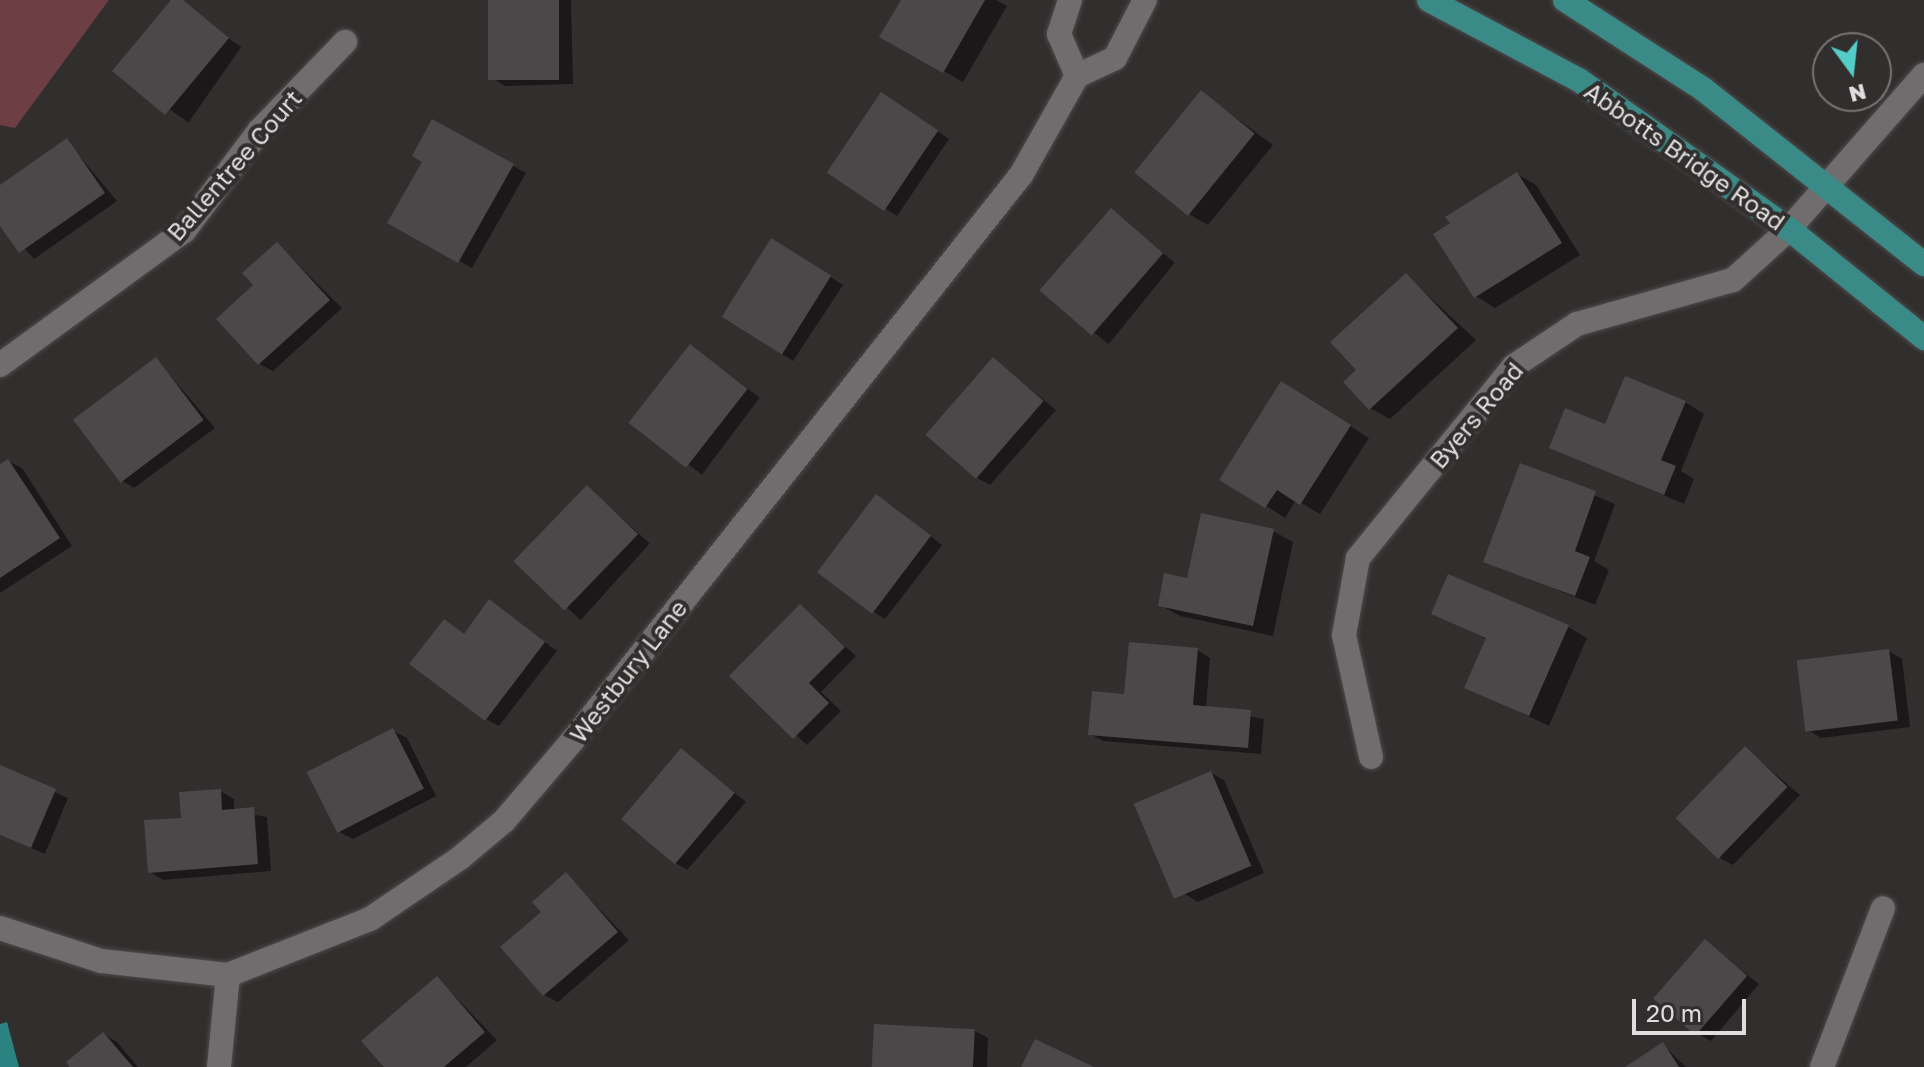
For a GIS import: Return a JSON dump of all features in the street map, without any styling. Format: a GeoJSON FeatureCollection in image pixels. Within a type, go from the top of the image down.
{"type":"FeatureCollection","features":[{"type":"Feature","properties":{"kind":"main road","name":"Abbotts Bridge Road"},"geometry":{"type":"LineString","coordinates":[[1429,0],[1579,80],[1789,229],[1924,338]]}},
{"type":"Feature","properties":{"kind":"main road"},"geometry":{"type":"LineString","coordinates":[[1565,0],[1703,89],[1924,264]]}},
{"type":"Feature","properties":{"kind":"street"},"geometry":{"type":"LineString","coordinates":[[1070,0],[1059,34],[1077,76],[1115,58],[1145,0]]}},
{"type":"Feature","properties":{"kind":"street","name":"Ballentree Court"},"geometry":{"type":"LineString","coordinates":[[0,365],[184,231],[259,131],[345,42]]}},
{"type":"Feature","properties":{"kind":"street","name":"Byers Road"},"geometry":{"type":"LineString","coordinates":[[1371,757],[1344,635],[1358,558],[1514,366],[1548,337],[1733,280],[1789,229],[1924,75]]}},
{"type":"Feature","properties":{"kind":"street","name":"Westbury Lane"},"geometry":{"type":"LineString","coordinates":[[0,928],[101,961],[228,975],[370,919],[420,890],[504,821],[1021,175],[1077,76]]}},
{"type":"Feature","properties":{"kind":"street"},"geometry":{"type":"LineString","coordinates":[[1822,1067],[1883,908]]}},
{"type":"Feature","properties":{"kind":"street"},"geometry":{"type":"LineString","coordinates":[[219,1067],[228,975]]}},
{"type":"Feature","properties":{"kind":"shaded area"},"geometry":{"type":"Polygon","coordinates":[[[0,0],[109,0],[15,128],[0,125],[0,0]]]}},
{"type":"Feature","properties":{"kind":"water"},"geometry":{"type":"Polygon","coordinates":[[[7,1022],[19,1067],[0,1067],[0,1024],[7,1022]]]}},
{"type":"Feature","properties":{"kind":"building"},"geometry":{"type":"Polygon","coordinates":[[[171,0],[183,0],[229,38],[165,115],[112,71],[171,0]]]}},
{"type":"Feature","properties":{"kind":"building"},"geometry":{"type":"Polygon","coordinates":[[[488,0],[559,0],[559,80],[488,80],[488,0]]]}},
{"type":"Feature","properties":{"kind":"building"},"geometry":{"type":"Polygon","coordinates":[[[901,0],[985,0],[943,73],[879,37],[901,0]]]}},
{"type":"Feature","properties":{"kind":"building"},"geometry":{"type":"Polygon","coordinates":[[[1201,90],[1255,133],[1188,216],[1134,172],[1201,90]]]}},
{"type":"Feature","properties":{"kind":"building"},"geometry":{"type":"Polygon","coordinates":[[[881,92],[938,131],[884,211],[827,172],[881,92]]]}},
{"type":"Feature","properties":{"kind":"building"},"geometry":{"type":"Polygon","coordinates":[[[432,119],[514,164],[458,263],[387,223],[422,162],[412,156],[432,119]]]}},
{"type":"Feature","properties":{"kind":"building"},"geometry":{"type":"Polygon","coordinates":[[[67,138],[105,193],[19,253],[0,226],[0,185],[67,138]]]}},
{"type":"Feature","properties":{"kind":"building"},"geometry":{"type":"Polygon","coordinates":[[[1517,172],[1562,243],[1474,298],[1433,234],[1450,223],[1445,217],[1517,172]]]}},
{"type":"Feature","properties":{"kind":"building"},"geometry":{"type":"Polygon","coordinates":[[[1111,208],[1163,253],[1092,336],[1039,290],[1111,208]]]}},
{"type":"Feature","properties":{"kind":"building"},"geometry":{"type":"Polygon","coordinates":[[[771,238],[831,276],[782,354],[722,317],[771,238]]]}},
{"type":"Feature","properties":{"kind":"building"},"geometry":{"type":"Polygon","coordinates":[[[277,242],[330,300],[258,365],[216,319],[253,285],[242,273],[277,242]]]}},
{"type":"Feature","properties":{"kind":"building"},"geometry":{"type":"Polygon","coordinates":[[[1406,273],[1458,328],[1369,410],[1343,382],[1356,370],[1330,342],[1406,273]]]}},
{"type":"Feature","properties":{"kind":"building"},"geometry":{"type":"Polygon","coordinates":[[[690,344],[748,389],[686,468],[628,423],[690,344]]]}},
{"type":"Feature","properties":{"kind":"building"},"geometry":{"type":"Polygon","coordinates":[[[156,357],[204,420],[120,483],[73,420],[156,357]]]}},
{"type":"Feature","properties":{"kind":"building"},"geometry":{"type":"Polygon","coordinates":[[[993,357],[1044,401],[976,479],[925,435],[993,357]]]}},
{"type":"Feature","properties":{"kind":"building"},"geometry":{"type":"Polygon","coordinates":[[[1625,376],[1686,401],[1661,460],[1676,466],[1664,495],[1549,448],[1565,408],[1605,424],[1625,376]]]}},
{"type":"Feature","properties":{"kind":"building"},"geometry":{"type":"Polygon","coordinates":[[[1281,381],[1351,425],[1300,505],[1277,490],[1265,508],[1219,480],[1281,381]]]}},
{"type":"Feature","properties":{"kind":"building"},"geometry":{"type":"Polygon","coordinates":[[[8,459],[60,538],[0,578],[0,464],[8,459]]]}},
{"type":"Feature","properties":{"kind":"building"},"geometry":{"type":"Polygon","coordinates":[[[1520,463],[1596,491],[1575,551],[1590,557],[1575,596],[1483,562],[1520,463]]]}},
{"type":"Feature","properties":{"kind":"building"},"geometry":{"type":"Polygon","coordinates":[[[587,485],[638,534],[564,611],[513,561],[587,485]]]}},
{"type":"Feature","properties":{"kind":"building"},"geometry":{"type":"Polygon","coordinates":[[[876,494],[931,536],[872,614],[817,572],[876,494]]]}},
{"type":"Feature","properties":{"kind":"building"},"geometry":{"type":"Polygon","coordinates":[[[1201,513],[1274,529],[1253,626],[1158,606],[1164,573],[1187,578],[1201,513]]]}},
{"type":"Feature","properties":{"kind":"building"},"geometry":{"type":"Polygon","coordinates":[[[1448,574],[1569,625],[1529,716],[1464,688],[1486,638],[1431,614],[1448,574]]]}},
{"type":"Feature","properties":{"kind":"building"},"geometry":{"type":"Polygon","coordinates":[[[489,599],[545,642],[485,721],[409,664],[444,619],[464,634],[489,599]]]}},
{"type":"Feature","properties":{"kind":"building"},"geometry":{"type":"Polygon","coordinates":[[[800,604],[845,647],[809,683],[829,703],[793,739],[729,676],[800,604]]]}},
{"type":"Feature","properties":{"kind":"building"},"geometry":{"type":"Polygon","coordinates":[[[1129,642],[1198,648],[1193,705],[1251,710],[1248,748],[1088,735],[1092,691],[1124,694],[1129,642]]]}},
{"type":"Feature","properties":{"kind":"building"},"geometry":{"type":"Polygon","coordinates":[[[1889,649],[1898,720],[1805,732],[1797,660],[1889,649]]]}},
{"type":"Feature","properties":{"kind":"building"},"geometry":{"type":"Polygon","coordinates":[[[393,728],[424,789],[337,833],[307,772],[393,728]]]}},
{"type":"Feature","properties":{"kind":"building"},"geometry":{"type":"Polygon","coordinates":[[[1745,746],[1787,787],[1718,859],[1676,818],[1745,746]]]}},
{"type":"Feature","properties":{"kind":"building"},"geometry":{"type":"Polygon","coordinates":[[[681,748],[735,793],[675,864],[621,819],[681,748]]]}},
{"type":"Feature","properties":{"kind":"building"},"geometry":{"type":"Polygon","coordinates":[[[0,765],[56,789],[31,848],[0,835],[0,765]]]}},
{"type":"Feature","properties":{"kind":"building"},"geometry":{"type":"Polygon","coordinates":[[[1211,771],[1251,866],[1174,899],[1134,804],[1211,771]]]}},
{"type":"Feature","properties":{"kind":"building"},"geometry":{"type":"Polygon","coordinates":[[[221,789],[222,810],[254,807],[258,864],[148,873],[144,820],[181,818],[179,792],[221,789]]]}},
{"type":"Feature","properties":{"kind":"building"},"geometry":{"type":"Polygon","coordinates":[[[566,872],[618,932],[543,996],[500,947],[541,912],[532,902],[566,872]]]}},
{"type":"Feature","properties":{"kind":"building"},"geometry":{"type":"Polygon","coordinates":[[[1705,939],[1747,976],[1695,1035],[1653,999],[1705,939]]]}},
{"type":"Feature","properties":{"kind":"building"},"geometry":{"type":"Polygon","coordinates":[[[437,976],[485,1032],[444,1067],[384,1067],[361,1041],[437,976]]]}},
{"type":"Feature","properties":{"kind":"building"},"geometry":{"type":"Polygon","coordinates":[[[874,1024],[975,1029],[973,1067],[872,1067],[874,1024]]]}},
{"type":"Feature","properties":{"kind":"building"},"geometry":{"type":"Polygon","coordinates":[[[103,1032],[133,1067],[70,1067],[66,1062],[103,1032]]]}},
{"type":"Feature","properties":{"kind":"building"},"geometry":{"type":"Polygon","coordinates":[[[1035,1039],[1094,1067],[1021,1067],[1035,1039]]]}},
{"type":"Feature","properties":{"kind":"building"},"geometry":{"type":"Polygon","coordinates":[[[1663,1042],[1679,1067],[1625,1067],[1663,1042]]]}}]}
